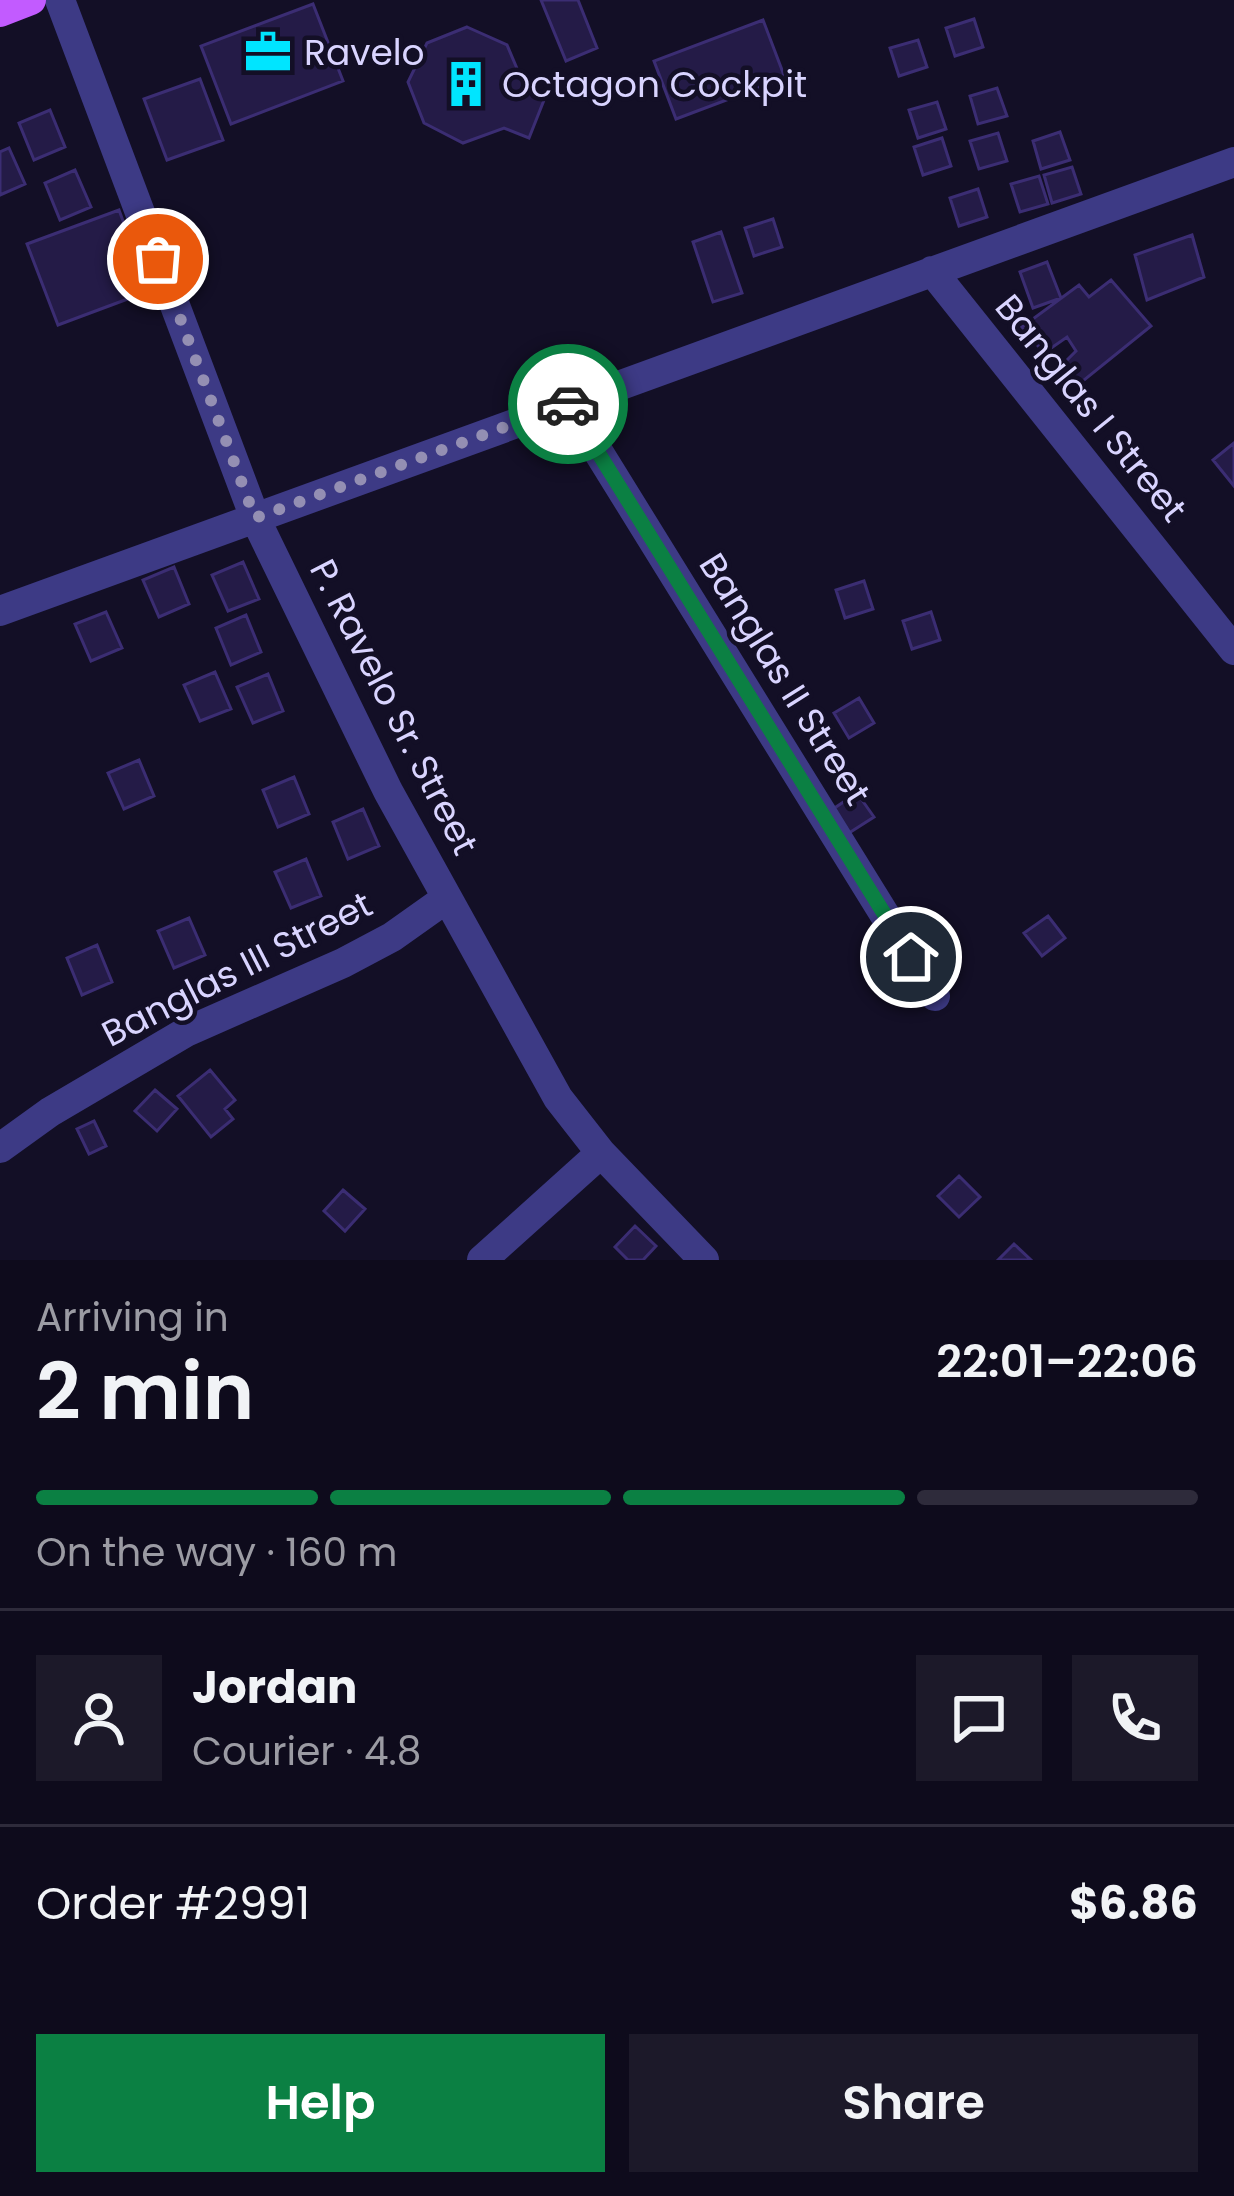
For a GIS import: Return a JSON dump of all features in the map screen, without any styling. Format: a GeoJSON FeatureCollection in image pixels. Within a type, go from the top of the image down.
{"type":"FeatureCollection","features":[{"type":"Feature","properties":{"kind":"main road"},"geometry":{"type":"LineString","coordinates":[[0,12],[31,0]]}},
{"type":"Feature","properties":{"kind":"street","name":"P. Ravelo Sr. Street"},"geometry":{"type":"LineString","coordinates":[[60,0],[255,518],[335,689],[558,1098],[602,1153],[704,1260]]}},
{"type":"Feature","properties":{"kind":"street"},"geometry":{"type":"LineString","coordinates":[[0,611],[1234,162]]}},
{"type":"Feature","properties":{"kind":"street","name":"Banglas I Street"},"geometry":{"type":"LineString","coordinates":[[932,271],[1234,650]]}},
{"type":"Feature","properties":{"kind":"street","name":"Banglas II Street"},"geometry":{"type":"LineString","coordinates":[[568,403],[935,996]]}},
{"type":"Feature","properties":{"kind":"street","name":"Banglas III Street"},"geometry":{"type":"LineString","coordinates":[[0,1148],[50,1112],[186,1032],[343,963],[392,937],[447,898]]}},
{"type":"Feature","properties":{"kind":"street"},"geometry":{"type":"LineString","coordinates":[[482,1260],[602,1153]]}},
{"type":"Feature","properties":{"kind":"building"},"geometry":{"type":"Polygon","coordinates":[[[541,0],[578,0],[597,48],[566,61],[541,0]]]}},
{"type":"Feature","properties":{"kind":"building"},"geometry":{"type":"Polygon","coordinates":[[[313,4],[343,81],[231,124],[201,46],[313,4]]]}},
{"type":"Feature","properties":{"kind":"building"},"geometry":{"type":"Polygon","coordinates":[[[974,19],[983,47],[955,56],[946,28],[974,19]]]}},
{"type":"Feature","properties":{"kind":"building"},"geometry":{"type":"Polygon","coordinates":[[[763,20],[785,78],[676,119],[654,61],[763,20]]]}},
{"type":"Feature","properties":{"kind":"building","name":"Octagon Cockpit"},"geometry":{"type":"Polygon","coordinates":[[[467,27],[507,45],[524,85],[546,95],[529,138],[504,128],[463,143],[424,123],[408,82],[427,43],[467,27]]]}},
{"type":"Feature","properties":{"kind":"building"},"geometry":{"type":"Polygon","coordinates":[[[918,40],[927,67],[899,76],[890,48],[918,40]]]}},
{"type":"Feature","properties":{"kind":"building"},"geometry":{"type":"Polygon","coordinates":[[[200,79],[223,140],[167,160],[144,99],[200,79]]]}},
{"type":"Feature","properties":{"kind":"building"},"geometry":{"type":"Polygon","coordinates":[[[997,88],[1007,116],[978,124],[970,96],[997,88]]]}},
{"type":"Feature","properties":{"kind":"building"},"geometry":{"type":"Polygon","coordinates":[[[937,102],[946,129],[918,138],[909,110],[937,102]]]}},
{"type":"Feature","properties":{"kind":"building"},"geometry":{"type":"Polygon","coordinates":[[[50,110],[65,147],[34,160],[19,123],[50,110]]]}},
{"type":"Feature","properties":{"kind":"building"},"geometry":{"type":"Polygon","coordinates":[[[1060,132],[1070,160],[1041,169],[1033,141],[1060,132]]]}},
{"type":"Feature","properties":{"kind":"building"},"geometry":{"type":"Polygon","coordinates":[[[998,133],[1007,161],[979,169],[970,141],[998,133]]]}},
{"type":"Feature","properties":{"kind":"building"},"geometry":{"type":"Polygon","coordinates":[[[942,138],[951,166],[923,175],[914,147],[942,138]]]}},
{"type":"Feature","properties":{"kind":"building"},"geometry":{"type":"Polygon","coordinates":[[[9,148],[25,184],[0,195],[0,152],[9,148]]]}},
{"type":"Feature","properties":{"kind":"building"},"geometry":{"type":"Polygon","coordinates":[[[1072,167],[1081,194],[1052,203],[1044,175],[1072,167]]]}},
{"type":"Feature","properties":{"kind":"building"},"geometry":{"type":"Polygon","coordinates":[[[75,170],[91,207],[60,220],[45,183],[75,170]]]}},
{"type":"Feature","properties":{"kind":"building"},"geometry":{"type":"Polygon","coordinates":[[[1039,176],[1048,204],[1020,212],[1011,184],[1039,176]]]}},
{"type":"Feature","properties":{"kind":"building"},"geometry":{"type":"Polygon","coordinates":[[[978,189],[987,217],[959,226],[950,198],[978,189]]]}},
{"type":"Feature","properties":{"kind":"building"},"geometry":{"type":"Polygon","coordinates":[[[119,210],[149,291],[58,325],[27,244],[119,210]]]}},
{"type":"Feature","properties":{"kind":"building"},"geometry":{"type":"Polygon","coordinates":[[[773,219],[782,247],[754,256],[745,228],[773,219]]]}},
{"type":"Feature","properties":{"kind":"building"},"geometry":{"type":"Polygon","coordinates":[[[721,232],[742,293],[713,302],[693,242],[721,232]]]}},
{"type":"Feature","properties":{"kind":"building"},"geometry":{"type":"Polygon","coordinates":[[[1192,235],[1204,277],[1147,300],[1135,255],[1192,235]]]}},
{"type":"Feature","properties":{"kind":"building"},"geometry":{"type":"Polygon","coordinates":[[[1047,262],[1061,298],[1033,308],[1020,272],[1047,262]]]}},
{"type":"Feature","properties":{"kind":"building"},"geometry":{"type":"Polygon","coordinates":[[[1111,280],[1151,326],[1078,385],[1062,365],[1076,351],[1067,337],[1044,353],[1022,327],[1079,285],[1089,297],[1111,280]]]}},
{"type":"Feature","properties":{"kind":"building"},"geometry":{"type":"Polygon","coordinates":[[[1234,443],[1234,486],[1213,460],[1234,443]]]}},
{"type":"Feature","properties":{"kind":"building"},"geometry":{"type":"Polygon","coordinates":[[[243,562],[259,599],[228,611],[212,575],[243,562]]]}},
{"type":"Feature","properties":{"kind":"building"},"geometry":{"type":"Polygon","coordinates":[[[174,567],[189,604],[159,617],[143,580],[174,567]]]}},
{"type":"Feature","properties":{"kind":"building"},"geometry":{"type":"Polygon","coordinates":[[[864,581],[873,609],[845,618],[836,590],[864,581]]]}},
{"type":"Feature","properties":{"kind":"building"},"geometry":{"type":"Polygon","coordinates":[[[106,612],[122,648],[91,661],[75,624],[106,612]]]}},
{"type":"Feature","properties":{"kind":"building"},"geometry":{"type":"Polygon","coordinates":[[[931,612],[940,640],[912,649],[903,621],[931,612]]]}},
{"type":"Feature","properties":{"kind":"building"},"geometry":{"type":"Polygon","coordinates":[[[246,615],[261,652],[231,665],[216,628],[246,615]]]}},
{"type":"Feature","properties":{"kind":"building"},"geometry":{"type":"Polygon","coordinates":[[[215,672],[231,709],[200,721],[184,685],[215,672]]]}},
{"type":"Feature","properties":{"kind":"building"},"geometry":{"type":"Polygon","coordinates":[[[268,674],[283,711],[253,723],[237,687],[268,674]]]}},
{"type":"Feature","properties":{"kind":"building"},"geometry":{"type":"Polygon","coordinates":[[[859,698],[874,723],[849,738],[834,713],[859,698]]]}},
{"type":"Feature","properties":{"kind":"building"},"geometry":{"type":"Polygon","coordinates":[[[139,760],[154,796],[124,809],[108,773],[139,760]]]}},
{"type":"Feature","properties":{"kind":"building"},"geometry":{"type":"Polygon","coordinates":[[[294,777],[309,814],[278,827],[263,790],[294,777]]]}},
{"type":"Feature","properties":{"kind":"building"},"geometry":{"type":"Polygon","coordinates":[[[857,793],[874,817],[849,833],[833,809],[857,793]]]}},
{"type":"Feature","properties":{"kind":"building"},"geometry":{"type":"Polygon","coordinates":[[[363,809],[379,846],[348,859],[333,822],[363,809]]]}},
{"type":"Feature","properties":{"kind":"building"},"geometry":{"type":"Polygon","coordinates":[[[306,859],[321,896],[291,908],[275,872],[306,859]]]}},
{"type":"Feature","properties":{"kind":"building"},"geometry":{"type":"Polygon","coordinates":[[[1048,916],[1065,938],[1042,956],[1024,933],[1048,916]]]}},
{"type":"Feature","properties":{"kind":"building"},"geometry":{"type":"Polygon","coordinates":[[[189,918],[205,955],[174,968],[158,931],[189,918]]]}},
{"type":"Feature","properties":{"kind":"building"},"geometry":{"type":"Polygon","coordinates":[[[97,945],[112,982],[82,995],[67,958],[97,945]]]}},
{"type":"Feature","properties":{"kind":"building"},"geometry":{"type":"Polygon","coordinates":[[[210,1070],[235,1100],[225,1109],[233,1119],[211,1137],[178,1096],[210,1070]]]}},
{"type":"Feature","properties":{"kind":"building"},"geometry":{"type":"Polygon","coordinates":[[[155,1090],[177,1109],[157,1131],[135,1111],[155,1090]]]}},
{"type":"Feature","properties":{"kind":"building"},"geometry":{"type":"Polygon","coordinates":[[[94,1121],[106,1146],[89,1154],[77,1129],[94,1121]]]}},
{"type":"Feature","properties":{"kind":"building"},"geometry":{"type":"Polygon","coordinates":[[[959,1176],[980,1197],[959,1217],[938,1196],[959,1176]]]}},
{"type":"Feature","properties":{"kind":"building"},"geometry":{"type":"Polygon","coordinates":[[[343,1190],[365,1209],[345,1231],[324,1211],[343,1190]]]}},
{"type":"Feature","properties":{"kind":"building"},"geometry":{"type":"Polygon","coordinates":[[[635,1226],[656,1246],[643,1260],[628,1260],[615,1247],[635,1226]]]}},
{"type":"Feature","properties":{"kind":"building"},"geometry":{"type":"Polygon","coordinates":[[[1014,1244],[1031,1260],[998,1260],[1014,1244]]]}},
{"type":"Feature","properties":{"kind":"way so far"},"geometry":{"type":"LineString","coordinates":[[158,259],[255,518],[568,404]]}},
{"type":"Feature","properties":{"kind":"place","name":"Ravelo"},"geometry":{"type":"Point","coordinates":[268,52]}},
{"type":"Feature","properties":{"kind":"place","name":"Octagon Cockpit"},"geometry":{"type":"Point","coordinates":[466,84]}},
{"type":"Feature","properties":{"kind":"route"},"geometry":{"type":"LineString","coordinates":[[568,404],[911,957]]}}]}
